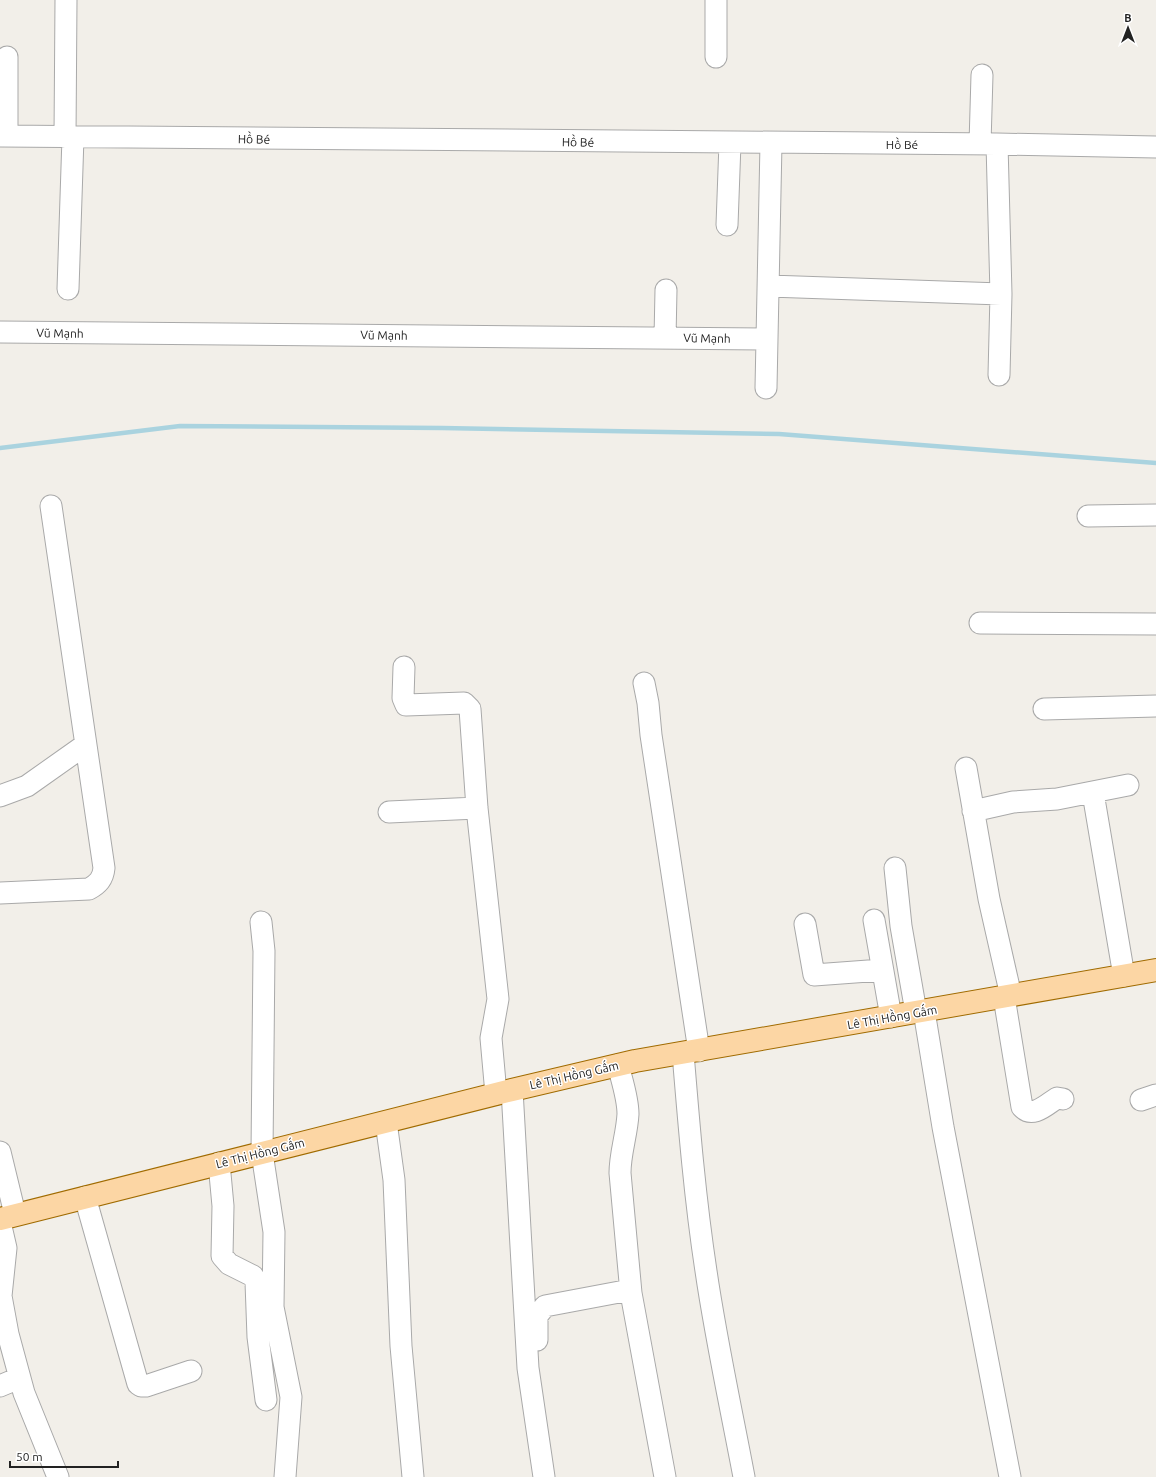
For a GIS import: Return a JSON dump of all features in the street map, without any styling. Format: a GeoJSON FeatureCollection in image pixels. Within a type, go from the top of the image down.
{"type":"FeatureCollection","features":[{"type":"Feature","properties":{"kind":"main road","name":"Lê Thị Hồng Gấm"},"geometry":{"type":"LineString","coordinates":[[5,1218],[85,1196],[618,1065],[1156,970]]}},
{"type":"Feature","properties":{"kind":"street"},"geometry":{"type":"LineString","coordinates":[[66,0],[69,137],[68,289]]}},
{"type":"Feature","properties":{"kind":"street"},"geometry":{"type":"LineString","coordinates":[[716,0],[716,57]]}},
{"type":"Feature","properties":{"kind":"street"},"geometry":{"type":"LineString","coordinates":[[4,136],[7,57]]}},
{"type":"Feature","properties":{"kind":"street"},"geometry":{"type":"LineString","coordinates":[[982,75],[1001,294],[999,375]]}},
{"type":"Feature","properties":{"kind":"street","name":"Hồ Bé"},"geometry":{"type":"LineString","coordinates":[[4,136],[988,144],[1156,147]]}},
{"type":"Feature","properties":{"kind":"street"},"geometry":{"type":"LineString","coordinates":[[727,225],[730,143]]}},
{"type":"Feature","properties":{"kind":"street"},"geometry":{"type":"LineString","coordinates":[[766,388],[771,143]]}},
{"type":"Feature","properties":{"kind":"street"},"geometry":{"type":"LineString","coordinates":[[769,286],[1001,294]]}},
{"type":"Feature","properties":{"kind":"street"},"geometry":{"type":"LineString","coordinates":[[665,338],[666,290]]}},
{"type":"Feature","properties":{"kind":"street","name":"Vũ Mạnh"},"geometry":{"type":"LineString","coordinates":[[0,332],[767,339]]}},
{"type":"Feature","properties":{"kind":"street"},"geometry":{"type":"LineString","coordinates":[[0,893],[89,889],[100,880],[104,868],[51,506]]}},
{"type":"Feature","properties":{"kind":"street"},"geometry":{"type":"LineString","coordinates":[[1088,516],[1156,515]]}},
{"type":"Feature","properties":{"kind":"street"},"geometry":{"type":"LineString","coordinates":[[980,624],[1156,624]]}},
{"type":"Feature","properties":{"kind":"street"},"geometry":{"type":"LineString","coordinates":[[404,667],[403,698],[406,705],[464,703],[468,706],[472,728],[477,808],[498,999],[490,1038],[504,1092],[528,1368],[544,1477]]}},
{"type":"Feature","properties":{"kind":"street"},"geometry":{"type":"LineString","coordinates":[[644,683],[648,703],[691,1052],[699,1217],[706,1272],[725,1383],[744,1477]]}},
{"type":"Feature","properties":{"kind":"street"},"geometry":{"type":"LineString","coordinates":[[1044,709],[1156,706]]}},
{"type":"Feature","properties":{"kind":"street"},"geometry":{"type":"LineString","coordinates":[[0,796],[27,786],[85,745]]}},
{"type":"Feature","properties":{"kind":"street"},"geometry":{"type":"LineString","coordinates":[[966,768],[1007,996],[1022,1107],[1025,1110],[1033,1112],[1041,1109],[1056,1098],[1063,1099]]}},
{"type":"Feature","properties":{"kind":"street"},"geometry":{"type":"LineString","coordinates":[[973,811],[1013,802],[1048,800],[1093,793],[1128,785]]}},
{"type":"Feature","properties":{"kind":"street"},"geometry":{"type":"LineString","coordinates":[[1093,793],[1124,976]]}},
{"type":"Feature","properties":{"kind":"street"},"geometry":{"type":"LineString","coordinates":[[389,812],[477,808]]}},
{"type":"Feature","properties":{"kind":"street"},"geometry":{"type":"LineString","coordinates":[[895,868],[901,926],[943,1127],[1010,1477]]}},
{"type":"Feature","properties":{"kind":"street"},"geometry":{"type":"LineString","coordinates":[[874,920],[891,1017]]}},
{"type":"Feature","properties":{"kind":"street"},"geometry":{"type":"LineString","coordinates":[[261,922],[264,951],[262,1153],[274,1232],[273,1307],[291,1397],[285,1477]]}},
{"type":"Feature","properties":{"kind":"street"},"geometry":{"type":"LineString","coordinates":[[805,924],[814,975],[882,970]]}},
{"type":"Feature","properties":{"kind":"street"},"geometry":{"type":"LineString","coordinates":[[618,1065],[628,1114],[620,1154],[620,1173],[630,1290],[665,1477]]}},
{"type":"Feature","properties":{"kind":"street"},"geometry":{"type":"LineString","coordinates":[[386,1122],[394,1180],[401,1346],[412,1477]]}},
{"type":"Feature","properties":{"kind":"street"},"geometry":{"type":"LineString","coordinates":[[0,1152],[6,1248],[1,1296],[4,1335],[19,1378],[58,1477]]}},
{"type":"Feature","properties":{"kind":"street"},"geometry":{"type":"LineString","coordinates":[[219,1164],[223,1206],[222,1256],[229,1264],[254,1276],[256,1282],[258,1337],[266,1400]]}},
{"type":"Feature","properties":{"kind":"street"},"geometry":{"type":"LineString","coordinates":[[85,1196],[138,1384],[141,1386],[146,1386],[191,1371]]}},
{"type":"Feature","properties":{"kind":"street"},"geometry":{"type":"LineString","coordinates":[[555,1477],[540,1378],[538,1316],[545,1306],[630,1290]]}},
{"type":"Feature","properties":{"kind":"street"},"geometry":{"type":"LineString","coordinates":[[0,1386],[19,1378]]}},
{"type":"Feature","properties":{"kind":"waterway"},"geometry":{"type":"LineString","coordinates":[[0,448],[180,426],[442,428],[779,434],[1156,463]]}}]}
